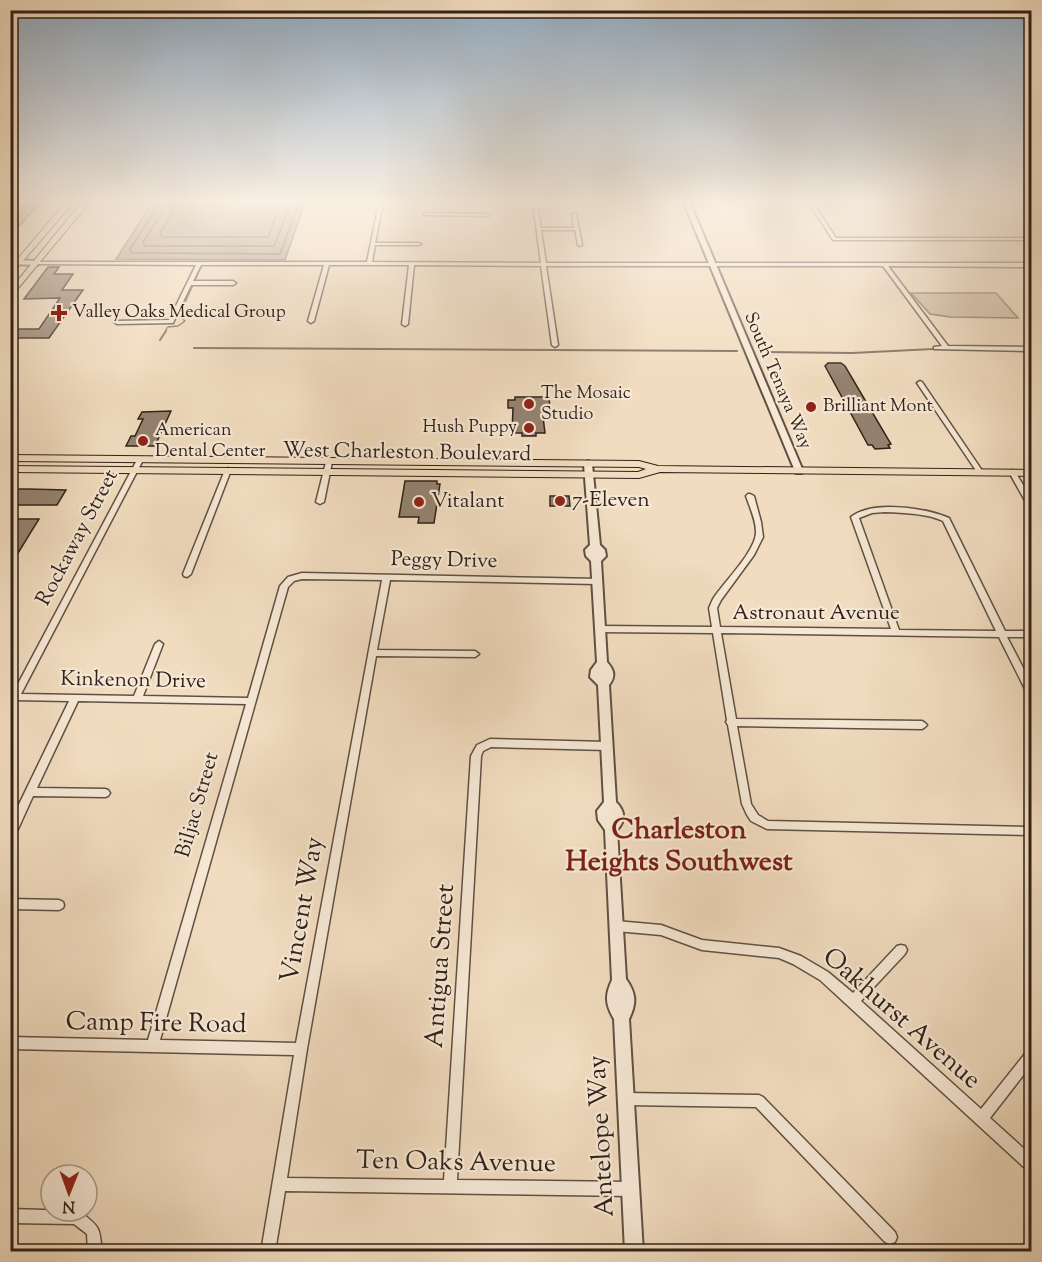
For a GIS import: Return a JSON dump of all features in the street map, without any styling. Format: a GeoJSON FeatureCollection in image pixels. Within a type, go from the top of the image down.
{"type":"FeatureCollection","features":[{"type":"Feature","properties":{"kind":"main road"},"geometry":{"type":"LineString","coordinates":[[10,274],[20,262]]}},
{"type":"Feature","properties":{"kind":"main road"},"geometry":{"type":"LineString","coordinates":[[10,296],[37,263]]}},
{"type":"Feature","properties":{"kind":"main road","name":"West Charleston Boulevard"},"geometry":{"type":"LineString","coordinates":[[10,458],[228,470],[329,467]]}},
{"type":"Feature","properties":{"kind":"main road","name":"West Charleston Boulevard"},"geometry":{"type":"LineString","coordinates":[[10,469],[137,465],[588,469],[639,475],[658,469],[1032,473]]}},
{"type":"Feature","properties":{"kind":"street"},"geometry":{"type":"LineString","coordinates":[[10,262],[1032,265]]}},
{"type":"Feature","properties":{"kind":"street"},"geometry":{"type":"LineString","coordinates":[[117,322],[171,322],[199,263]]}},
{"type":"Feature","properties":{"kind":"street"},"geometry":{"type":"LineString","coordinates":[[311,321],[327,263]]}},
{"type":"Feature","properties":{"kind":"street"},"geometry":{"type":"LineString","coordinates":[[405,324],[412,263]]}},
{"type":"Feature","properties":{"kind":"street"},"geometry":{"type":"LineString","coordinates":[[542,264],[555,345]]}},
{"type":"Feature","properties":{"kind":"street","name":"South Tenaya Way"},"geometry":{"type":"LineString","coordinates":[[711,264],[799,471]]}},
{"type":"Feature","properties":{"kind":"street"},"geometry":{"type":"LineString","coordinates":[[885,265],[946,348]]}},
{"type":"Feature","properties":{"kind":"street"},"geometry":{"type":"LineString","coordinates":[[189,283],[233,283]]}},
{"type":"Feature","properties":{"kind":"street"},"geometry":{"type":"LineString","coordinates":[[936,348],[1032,349]]}},
{"type":"Feature","properties":{"kind":"street"},"geometry":{"type":"LineString","coordinates":[[920,383],[980,472]]}},
{"type":"Feature","properties":{"kind":"street","name":"Rockaway Street"},"geometry":{"type":"LineString","coordinates":[[15,697],[137,465]]}},
{"type":"Feature","properties":{"kind":"street"},"geometry":{"type":"LineString","coordinates":[[320,502],[329,467]]}},
{"type":"Feature","properties":{"kind":"street","name":"Antelope Way"},"geometry":{"type":"LineString","coordinates":[[588,469],[595,546],[590,550],[591,556],[596,560],[602,663],[596,670],[596,677],[603,684],[610,804],[617,811],[617,821],[611,828],[619,981],[612,993],[613,1005],[621,1017],[634,1251]]}},
{"type":"Feature","properties":{"kind":"street"},"geometry":{"type":"LineString","coordinates":[[187,574],[228,470]]}},
{"type":"Feature","properties":{"kind":"street"},"geometry":{"type":"LineString","coordinates":[[1012,472],[1032,506]]}},
{"type":"Feature","properties":{"kind":"street"},"geometry":{"type":"LineString","coordinates":[[750,496],[759,537],[755,547],[717,597],[713,608],[745,799],[749,812],[755,820],[767,825],[1032,831]]}},
{"type":"Feature","properties":{"kind":"street"},"geometry":{"type":"LineString","coordinates":[[897,632],[855,517],[864,511],[930,513],[946,520],[1032,695]]}},
{"type":"Feature","properties":{"kind":"street","name":"Peggy Drive"},"geometry":{"type":"LineString","coordinates":[[291,579],[302,576],[597,581]]}},
{"type":"Feature","properties":{"kind":"street","name":"Vincent Way"},"geometry":{"type":"LineString","coordinates":[[268,1251],[301,1049],[386,578]]}},
{"type":"Feature","properties":{"kind":"street","name":"Biljac Street"},"geometry":{"type":"LineString","coordinates":[[152,1046],[284,586],[291,579]]}},
{"type":"Feature","properties":{"kind":"street","name":"Astronaut Avenue"},"geometry":{"type":"LineString","coordinates":[[600,629],[1032,634]]}},
{"type":"Feature","properties":{"kind":"street"},"geometry":{"type":"LineString","coordinates":[[137,699],[159,644]]}},
{"type":"Feature","properties":{"kind":"street"},"geometry":{"type":"LineString","coordinates":[[372,653],[475,654]]}},
{"type":"Feature","properties":{"kind":"street","name":"Kinkenon Drive"},"geometry":{"type":"LineString","coordinates":[[15,697],[250,701]]}},
{"type":"Feature","properties":{"kind":"street"},"geometry":{"type":"LineString","coordinates":[[10,835],[75,698]]}},
{"type":"Feature","properties":{"kind":"street"},"geometry":{"type":"LineString","coordinates":[[731,722],[922,725]]}},
{"type":"Feature","properties":{"kind":"street","name":"Antigua Street"},"geometry":{"type":"LineString","coordinates":[[450,1187],[476,756],[480,748],[490,743],[607,746]]}},
{"type":"Feature","properties":{"kind":"street"},"geometry":{"type":"LineString","coordinates":[[30,792],[105,793]]}},
{"type":"Feature","properties":{"kind":"street"},"geometry":{"type":"LineString","coordinates":[[10,904],[59,905]]}},
{"type":"Feature","properties":{"kind":"street","name":"Oakhurst Avenue"},"geometry":{"type":"LineString","coordinates":[[616,926],[661,930],[702,945],[778,953],[797,960],[824,976],[853,1001],[1032,1165]]}},
{"type":"Feature","properties":{"kind":"street"},"geometry":{"type":"LineString","coordinates":[[853,1001],[901,950]]}},
{"type":"Feature","properties":{"kind":"street","name":"Camp Fire Road"},"geometry":{"type":"LineString","coordinates":[[10,1043],[301,1049]]}},
{"type":"Feature","properties":{"kind":"street"},"geometry":{"type":"LineString","coordinates":[[981,1119],[1032,1054]]}},
{"type":"Feature","properties":{"kind":"street"},"geometry":{"type":"LineString","coordinates":[[626,1099],[759,1101],[890,1237]]}},
{"type":"Feature","properties":{"kind":"street","name":"Ten Oaks Avenue"},"geometry":{"type":"LineString","coordinates":[[280,1184],[631,1189]]}},
{"type":"Feature","properties":{"kind":"street"},"geometry":{"type":"LineString","coordinates":[[10,1216],[76,1217],[93,1231],[95,1251]]}},
{"type":"Feature","properties":{"kind":"shaded area"},"geometry":{"type":"Polygon","coordinates":[[[911,293],[996,293],[1018,318],[950,317],[930,314],[911,293]]]}},
{"type":"Feature","properties":{"kind":"building"},"geometry":{"type":"Polygon","coordinates":[[[48,267],[59,267],[54,274],[73,274],[62,290],[83,290],[49,338],[10,338],[14,329],[39,329],[60,298],[24,299],[48,267]]]}},
{"type":"Feature","properties":{"kind":"building"},"geometry":{"type":"Polygon","coordinates":[[[828,363],[841,363],[845,366],[891,444],[888,445],[890,448],[875,449],[872,445],[868,445],[825,366],[828,363]]]}},
{"type":"Feature","properties":{"kind":"building"},"geometry":{"type":"Polygon","coordinates":[[[515,397],[549,397],[550,409],[542,409],[545,433],[536,433],[536,436],[522,436],[522,433],[512,433],[513,408],[508,408],[508,400],[515,400],[515,397]]]}},
{"type":"Feature","properties":{"kind":"building"},"geometry":{"type":"Polygon","coordinates":[[[171,411],[155,446],[126,446],[131,436],[135,436],[143,419],[138,419],[142,412],[171,411]]]}},
{"type":"Feature","properties":{"kind":"building","name":"Vitalant"},"geometry":{"type":"Polygon","coordinates":[[[405,481],[437,481],[437,484],[440,484],[434,523],[418,523],[419,517],[399,517],[405,481]]]}},
{"type":"Feature","properties":{"kind":"building"},"geometry":{"type":"Polygon","coordinates":[[[10,489],[66,490],[57,505],[10,505],[10,489]]]}},
{"type":"Feature","properties":{"kind":"building","name":"7-Eleven"},"geometry":{"type":"Polygon","coordinates":[[[550,496],[569,496],[570,506],[550,506],[550,496]]]}},
{"type":"Feature","properties":{"kind":"building"},"geometry":{"type":"Polygon","coordinates":[[[10,519],[39,519],[10,566],[10,519]]]}},
{"type":"Feature","properties":{"kind":"waterway"},"geometry":{"type":"LineString","coordinates":[[168,327],[178,326],[185,321],[179,316],[202,265]]}},
{"type":"Feature","properties":{"kind":"waterway"},"geometry":{"type":"LineString","coordinates":[[165,332],[167,328]]}},
{"type":"Feature","properties":{"kind":"waterway"},"geometry":{"type":"LineString","coordinates":[[160,340],[166,331]]}},
{"type":"Feature","properties":{"kind":"waterway"},"geometry":{"type":"LineString","coordinates":[[194,348],[737,351]]}},
{"type":"Feature","properties":{"kind":"waterway"},"geometry":{"type":"LineString","coordinates":[[765,352],[852,353],[933,349]]}},
{"type":"Feature","properties":{"kind":"place","name":"Valley Oaks Medical Group"},"geometry":{"type":"Point","coordinates":[59,313]}},
{"type":"Feature","properties":{"kind":"place","name":"The Mosaic Studio"},"geometry":{"type":"Point","coordinates":[529,404]}},
{"type":"Feature","properties":{"kind":"place","name":"Brilliant Mont"},"geometry":{"type":"Point","coordinates":[811,407]}},
{"type":"Feature","properties":{"kind":"place","name":"Hush Puppy"},"geometry":{"type":"Point","coordinates":[529,428]}},
{"type":"Feature","properties":{"kind":"place","name":"American Dental Center"},"geometry":{"type":"Point","coordinates":[143,441]}},
{"type":"Feature","properties":{"kind":"place","name":"7-Eleven"},"geometry":{"type":"Point","coordinates":[560,501]}},
{"type":"Feature","properties":{"kind":"place","name":"Vitalant"},"geometry":{"type":"Point","coordinates":[419,502]}},
{"type":"Feature","properties":{"kind":"district","name":"Charleston Heights Southwest"},"geometry":{"type":"Point","coordinates":[679,847]}}]}
